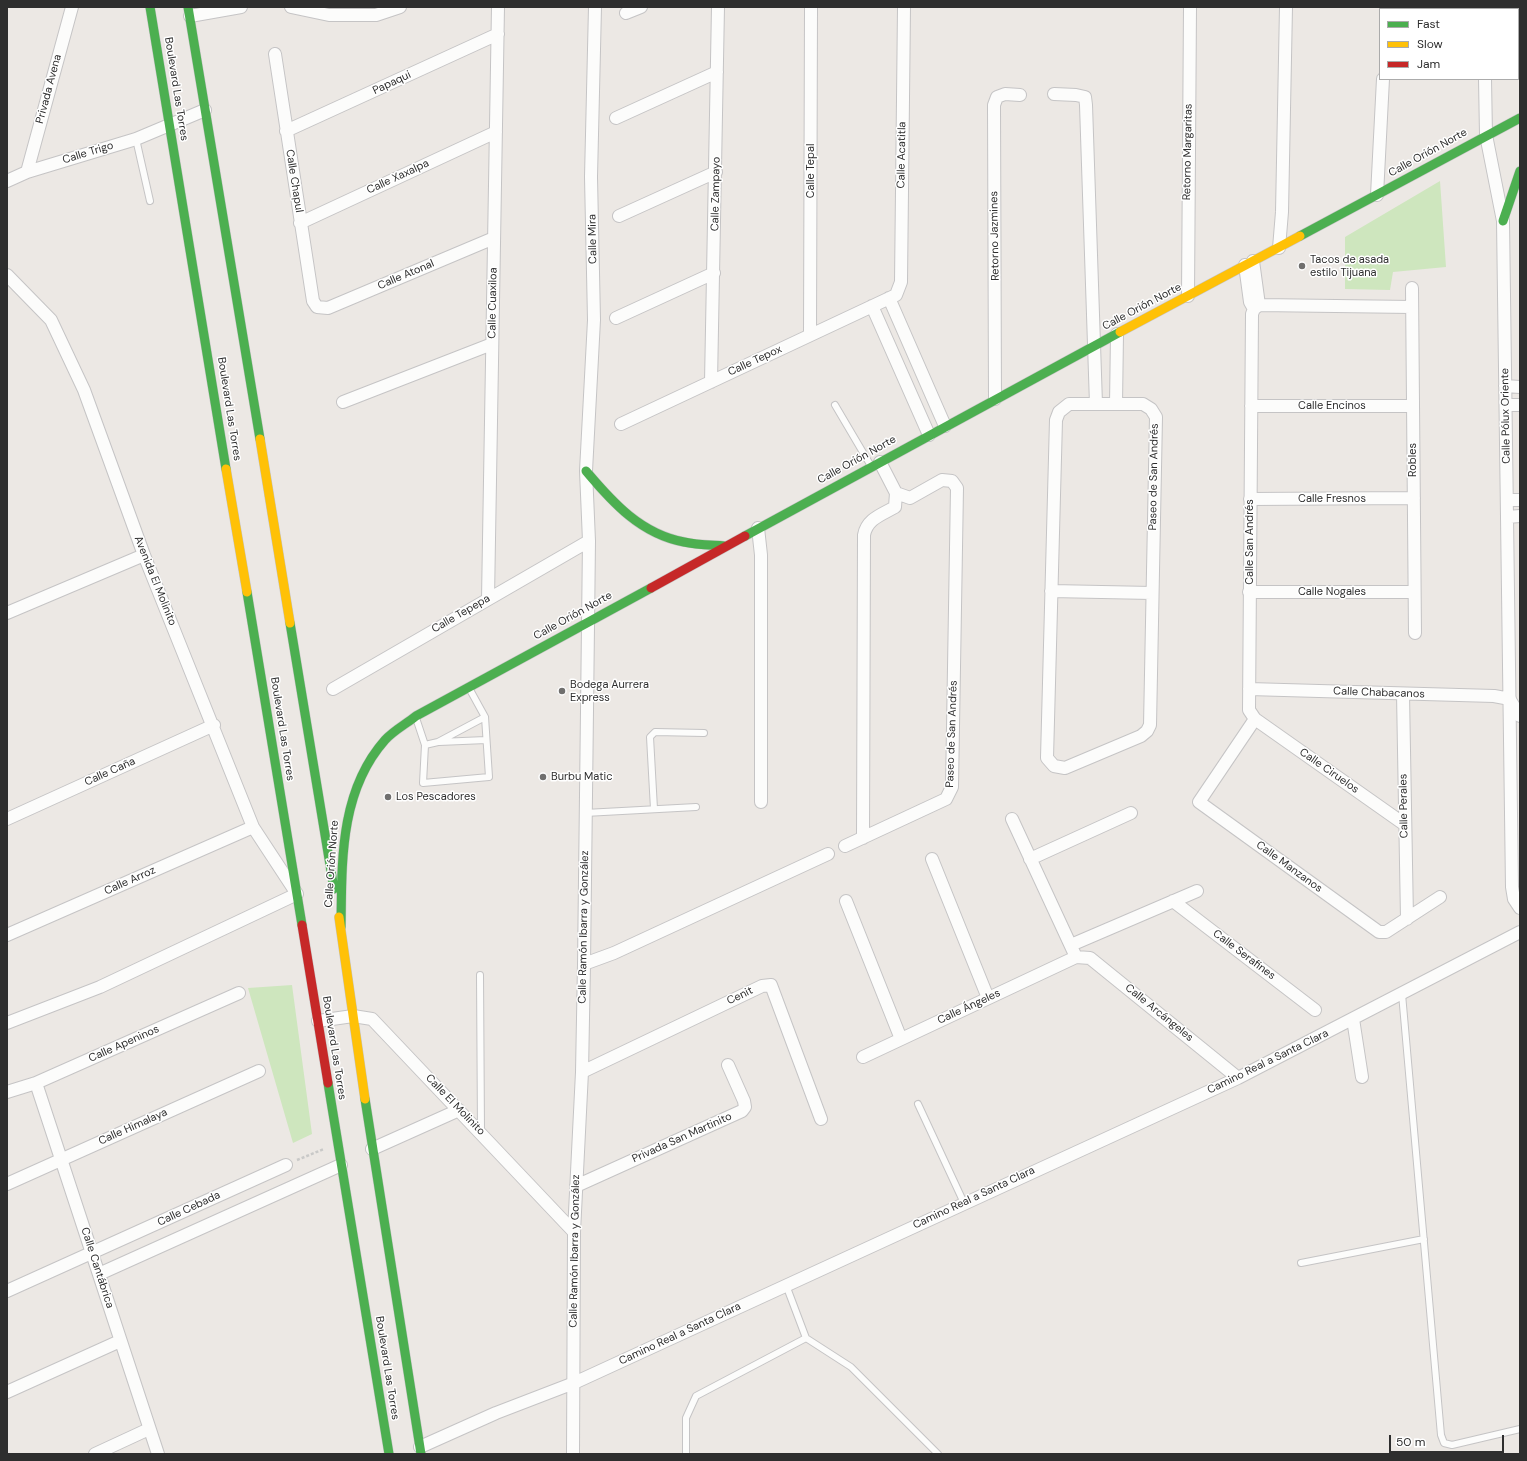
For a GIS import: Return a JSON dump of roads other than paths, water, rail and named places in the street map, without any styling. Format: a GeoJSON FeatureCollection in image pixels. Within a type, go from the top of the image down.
{"type":"FeatureCollection","features":[{"type":"Feature","properties":{"kind":"main road","name":"Boulevard Las Torres"},"geometry":{"type":"LineString","coordinates":[[150,7],[318,1021],[388,1454]]}},
{"type":"Feature","properties":{"kind":"main road","name":"Boulevard Las Torres"},"geometry":{"type":"LineString","coordinates":[[189,11],[340,927],[372,1149],[421,1450]]}},
{"type":"Feature","properties":{"kind":"main road","name":"Calle Orión Norte"},"geometry":{"type":"LineString","coordinates":[[340,927],[344,833],[350,804],[362,772],[384,740],[416,716],[945,426],[1520,118]]}},
{"type":"Feature","properties":{"kind":"main road"},"geometry":{"type":"LineString","coordinates":[[1503,220],[1520,171]]}},
{"type":"Feature","properties":{"kind":"main road"},"geometry":{"type":"LineString","coordinates":[[586,471],[614,504],[643,527],[680,541],[724,546]]}},
{"type":"Feature","properties":{"kind":"street","name":"Privada Avena"},"geometry":{"type":"LineString","coordinates":[[27,172],[72,7]]}},
{"type":"Feature","properties":{"kind":"street"},"geometry":{"type":"LineString","coordinates":[[189,11],[241,7]]}},
{"type":"Feature","properties":{"kind":"street"},"geometry":{"type":"LineString","coordinates":[[291,7],[329,15],[376,15],[400,7]]}},
{"type":"Feature","properties":{"kind":"street","name":"Calle Cuaxiloa"},"geometry":{"type":"LineString","coordinates":[[488,599],[498,7]]}},
{"type":"Feature","properties":{"kind":"street","name":"Calle Mira"},"geometry":{"type":"LineString","coordinates":[[586,471],[594,320],[591,177],[595,7]]}},
{"type":"Feature","properties":{"kind":"street"},"geometry":{"type":"LineString","coordinates":[[626,13],[640,7]]}},
{"type":"Feature","properties":{"kind":"street","name":"Calle Zampayo"},"geometry":{"type":"LineString","coordinates":[[711,382],[718,7]]}},
{"type":"Feature","properties":{"kind":"street","name":"Calle Tepal"},"geometry":{"type":"LineString","coordinates":[[810,335],[811,7]]}},
{"type":"Feature","properties":{"kind":"street","name":"Calle Acatitla"},"geometry":{"type":"LineString","coordinates":[[889,298],[896,295],[901,282],[904,7]]}},
{"type":"Feature","properties":{"kind":"street","name":"Retorno Margaritas"},"geometry":{"type":"LineString","coordinates":[[1188,296],[1190,7]]}},
{"type":"Feature","properties":{"kind":"street"},"geometry":{"type":"LineString","coordinates":[[1279,248],[1282,212],[1286,7]]}},
{"type":"Feature","properties":{"kind":"street","name":"Papaqui"},"geometry":{"type":"LineString","coordinates":[[286,131],[498,34]]}},
{"type":"Feature","properties":{"kind":"street","name":"Calle Chapul"},"geometry":{"type":"LineString","coordinates":[[275,54],[313,301],[317,307]]}},
{"type":"Feature","properties":{"kind":"street"},"geometry":{"type":"LineString","coordinates":[[616,118],[717,72]]}},
{"type":"Feature","properties":{"kind":"street"},"geometry":{"type":"LineString","coordinates":[[1378,195],[1383,80]]}},
{"type":"Feature","properties":{"kind":"street","name":"Calle Pólux Oriente"},"geometry":{"type":"LineString","coordinates":[[1485,80],[1486,135],[1503,220],[1512,887],[1514,899],[1520,908]]}},
{"type":"Feature","properties":{"kind":"street","name":"Retorno Jazmines"},"geometry":{"type":"LineString","coordinates":[[995,399],[994,105],[997,97],[1005,94],[1020,95]]}},
{"type":"Feature","properties":{"kind":"street"},"geometry":{"type":"LineString","coordinates":[[1054,94],[1076,94],[1085,98],[1086,105],[1093,308],[1096,345],[1096,404]]}},
{"type":"Feature","properties":{"kind":"street","name":"Calle Trigo"},"geometry":{"type":"LineString","coordinates":[[7,181],[27,172],[136,139],[205,110]]}},
{"type":"Feature","properties":{"kind":"street","name":"Calle Xaxalpa"},"geometry":{"type":"LineString","coordinates":[[300,222],[496,132]]}},
{"type":"Feature","properties":{"kind":"street"},"geometry":{"type":"LineString","coordinates":[[620,216],[716,172]]}},
{"type":"Feature","properties":{"kind":"street","name":"Calle Atonal"},"geometry":{"type":"LineString","coordinates":[[317,307],[328,308],[494,238]]}},
{"type":"Feature","properties":{"kind":"street","name":"Calle San Andrés"},"geometry":{"type":"LineString","coordinates":[[1249,263],[1250,302],[1256,307],[1252,314],[1248,689],[1249,710],[1255,719]]}},
{"type":"Feature","properties":{"kind":"street"},"geometry":{"type":"LineString","coordinates":[[616,318],[714,273]]}},
{"type":"Feature","properties":{"kind":"street","name":"Avenida El Molinito"},"geometry":{"type":"LineString","coordinates":[[7,275],[51,320],[84,390],[144,554],[214,725],[253,827],[297,894]]}},
{"type":"Feature","properties":{"kind":"street","name":"Robles"},"geometry":{"type":"LineString","coordinates":[[1412,288],[1415,633]]}},
{"type":"Feature","properties":{"kind":"street"},"geometry":{"type":"LineString","coordinates":[[889,298],[945,426]]}},
{"type":"Feature","properties":{"kind":"street","name":"Calle Tepox"},"geometry":{"type":"LineString","coordinates":[[621,424],[889,298]]}},
{"type":"Feature","properties":{"kind":"street"},"geometry":{"type":"LineString","coordinates":[[872,306],[929,435]]}},
{"type":"Feature","properties":{"kind":"street"},"geometry":{"type":"LineString","coordinates":[[1256,307],[1412,307]]}},
{"type":"Feature","properties":{"kind":"street"},"geometry":{"type":"LineString","coordinates":[[1116,404],[1117,334]]}},
{"type":"Feature","properties":{"kind":"street"},"geometry":{"type":"LineString","coordinates":[[343,402],[492,344]]}},
{"type":"Feature","properties":{"kind":"street"},"geometry":{"type":"LineString","coordinates":[[1505,386],[1520,386]]}},
{"type":"Feature","properties":{"kind":"street","name":"Paseo de San Andrés"},"geometry":{"type":"LineString","coordinates":[[1069,404],[1116,404],[1143,404],[1151,409],[1156,417],[1150,725],[1147,731],[1141,736],[1065,768],[1054,766],[1047,758],[1056,420],[1059,412],[1069,404]]}},
{"type":"Feature","properties":{"kind":"street"},"geometry":{"type":"LineString","coordinates":[[1506,405],[1520,404]]}},
{"type":"Feature","properties":{"kind":"street","name":"Calle Encinos"},"geometry":{"type":"LineString","coordinates":[[1251,406],[1413,406]]}},
{"type":"Feature","properties":{"kind":"street"},"geometry":{"type":"LineString","coordinates":[[863,838],[864,535],[866,526],[872,520],[894,507],[896,494],[875,464]]}},
{"type":"Feature","properties":{"kind":"street","name":"Calle Ramón Ibarra y González"},"geometry":{"type":"LineString","coordinates":[[573,1454],[574,1232],[582,1072],[586,813],[589,541],[586,471]]}},
{"type":"Feature","properties":{"kind":"street","name":"Paseo de San Andrés"},"geometry":{"type":"LineString","coordinates":[[845,846],[946,799],[952,788],[957,488],[952,481],[942,480],[910,498],[896,494]]}},
{"type":"Feature","properties":{"kind":"street","name":"Calle Fresnos"},"geometry":{"type":"LineString","coordinates":[[1250,499],[1414,498]]}},
{"type":"Feature","properties":{"kind":"street"},"geometry":{"type":"LineString","coordinates":[[1507,500],[1520,500]]}},
{"type":"Feature","properties":{"kind":"street"},"geometry":{"type":"LineString","coordinates":[[1507,517],[1520,516]]}},
{"type":"Feature","properties":{"kind":"street"},"geometry":{"type":"LineString","coordinates":[[758,528],[761,555],[761,802]]}},
{"type":"Feature","properties":{"kind":"street","name":"Calle Tepepa"},"geometry":{"type":"LineString","coordinates":[[333,689],[589,541]]}},
{"type":"Feature","properties":{"kind":"street"},"geometry":{"type":"LineString","coordinates":[[7,613],[144,554]]}},
{"type":"Feature","properties":{"kind":"street"},"geometry":{"type":"LineString","coordinates":[[1051,591],[1152,593]]}},
{"type":"Feature","properties":{"kind":"street","name":"Calle Nogales"},"geometry":{"type":"LineString","coordinates":[[1249,592],[1414,592]]}},
{"type":"Feature","properties":{"kind":"street","name":"Calle Chabacanos"},"geometry":{"type":"LineString","coordinates":[[1248,689],[1494,696],[1510,699]]}},
{"type":"Feature","properties":{"kind":"street","name":"Calle Perales"},"geometry":{"type":"LineString","coordinates":[[1403,694],[1406,919]]}},
{"type":"Feature","properties":{"kind":"street"},"geometry":{"type":"LineString","coordinates":[[1510,699],[1520,716]]}},
{"type":"Feature","properties":{"kind":"street","name":"Calle Manzanos"},"geometry":{"type":"LineString","coordinates":[[1255,719],[1199,802],[1379,932],[1386,932],[1406,919]]}},
{"type":"Feature","properties":{"kind":"street","name":"Calle Ciruelos"},"geometry":{"type":"LineString","coordinates":[[1255,719],[1404,824]]}},
{"type":"Feature","properties":{"kind":"street","name":"Calle Caña"},"geometry":{"type":"LineString","coordinates":[[7,819],[214,725]]}},
{"type":"Feature","properties":{"kind":"street"},"geometry":{"type":"LineString","coordinates":[[1030,859],[1131,812]]}},
{"type":"Feature","properties":{"kind":"street"},"geometry":{"type":"LineString","coordinates":[[1012,819],[1076,957]]}},
{"type":"Feature","properties":{"kind":"street","name":"Calle Arroz"},"geometry":{"type":"LineString","coordinates":[[7,935],[253,827]]}},
{"type":"Feature","properties":{"kind":"street"},"geometry":{"type":"LineString","coordinates":[[584,964],[614,953],[828,854]]}},
{"type":"Feature","properties":{"kind":"street"},"geometry":{"type":"LineString","coordinates":[[932,858],[988,998]]}},
{"type":"Feature","properties":{"kind":"street"},"geometry":{"type":"LineString","coordinates":[[1071,945],[1197,891]]}},
{"type":"Feature","properties":{"kind":"street"},"geometry":{"type":"LineString","coordinates":[[7,1023],[100,987],[297,894]]}},
{"type":"Feature","properties":{"kind":"street"},"geometry":{"type":"LineString","coordinates":[[1406,919],[1440,897]]}},
{"type":"Feature","properties":{"kind":"street"},"geometry":{"type":"LineString","coordinates":[[846,900],[901,1039]]}},
{"type":"Feature","properties":{"kind":"street","name":"Calle Serafines"},"geometry":{"type":"LineString","coordinates":[[1173,901],[1315,1010]]}},
{"type":"Feature","properties":{"kind":"street","name":"Camino Real a Santa Clara"},"geometry":{"type":"LineString","coordinates":[[421,1450],[496,1413],[574,1383],[786,1284],[1238,1078],[1520,932]]}},
{"type":"Feature","properties":{"kind":"street","name":"Calle Ángeles"},"geometry":{"type":"LineString","coordinates":[[863,1056],[1076,957]]}},
{"type":"Feature","properties":{"kind":"street","name":"Calle Arcángeles"},"geometry":{"type":"LineString","coordinates":[[1076,957],[1090,958],[1238,1078]]}},
{"type":"Feature","properties":{"kind":"street","name":"Cenit"},"geometry":{"type":"LineString","coordinates":[[582,1072],[762,986],[771,985],[821,1119]]}},
{"type":"Feature","properties":{"kind":"street","name":"Calle Apeninos"},"geometry":{"type":"LineString","coordinates":[[7,1092],[36,1083],[239,993]]}},
{"type":"Feature","properties":{"kind":"street","name":"Calle El Molinito"},"geometry":{"type":"LineString","coordinates":[[318,1021],[353,1016],[372,1019],[481,1132],[574,1232]]}},
{"type":"Feature","properties":{"kind":"street"},"geometry":{"type":"LineString","coordinates":[[1353,1019],[1362,1077]]}},
{"type":"Feature","properties":{"kind":"street","name":"Privada San Martinito"},"geometry":{"type":"LineString","coordinates":[[576,1186],[742,1111],[745,1107],[744,1101],[728,1065]]}},
{"type":"Feature","properties":{"kind":"street","name":"Calle Himalaya"},"geometry":{"type":"LineString","coordinates":[[7,1184],[260,1070]]}},
{"type":"Feature","properties":{"kind":"street","name":"Calle Cantábrica"},"geometry":{"type":"LineString","coordinates":[[36,1083],[158,1454]]}},
{"type":"Feature","properties":{"kind":"street"},"geometry":{"type":"LineString","coordinates":[[372,1149],[459,1110]]}},
{"type":"Feature","properties":{"kind":"street","name":"Calle Cebada"},"geometry":{"type":"LineString","coordinates":[[7,1291],[286,1165]]}},
{"type":"Feature","properties":{"kind":"street"},"geometry":{"type":"LineString","coordinates":[[99,1274],[341,1165]]}},
{"type":"Feature","properties":{"kind":"street"},"geometry":{"type":"LineString","coordinates":[[7,1392],[120,1341]]}},
{"type":"Feature","properties":{"kind":"street"},"geometry":{"type":"LineString","coordinates":[[95,1454],[149,1429]]}},
{"type":"Feature","properties":{"kind":"lane"},"geometry":{"type":"LineString","coordinates":[[136,139],[150,201]]}},
{"type":"Feature","properties":{"kind":"lane"},"geometry":{"type":"LineString","coordinates":[[835,405],[875,464]]}},
{"type":"Feature","properties":{"kind":"lane"},"geometry":{"type":"LineString","coordinates":[[416,716],[425,745],[423,783],[489,777],[485,717],[468,687]]}},
{"type":"Feature","properties":{"kind":"lane"},"geometry":{"type":"LineString","coordinates":[[438,742],[485,717]]}},
{"type":"Feature","properties":{"kind":"lane"},"geometry":{"type":"LineString","coordinates":[[654,809],[650,737],[655,732],[704,733]]}},
{"type":"Feature","properties":{"kind":"lane"},"geometry":{"type":"LineString","coordinates":[[425,745],[438,742],[486,740]]}},
{"type":"Feature","properties":{"kind":"lane"},"geometry":{"type":"LineString","coordinates":[[586,813],[696,807]]}},
{"type":"Feature","properties":{"kind":"lane"},"geometry":{"type":"LineString","coordinates":[[480,975],[481,1132]]}},
{"type":"Feature","properties":{"kind":"lane"},"geometry":{"type":"LineString","coordinates":[[1402,994],[1441,1435],[1444,1443],[1452,1445],[1520,1429]]}},
{"type":"Feature","properties":{"kind":"lane"},"geometry":{"type":"LineString","coordinates":[[918,1104],[964,1203]]}},
{"type":"Feature","properties":{"kind":"lane"},"geometry":{"type":"LineString","coordinates":[[1301,1263],[1424,1239]]}},
{"type":"Feature","properties":{"kind":"lane"},"geometry":{"type":"LineString","coordinates":[[786,1284],[806,1338],[851,1367],[938,1454]]}},
{"type":"Feature","properties":{"kind":"lane"},"geometry":{"type":"LineString","coordinates":[[686,1454],[686,1418],[696,1396],[806,1338]]}},
{"type":"Feature","properties":{"kind":"place","name":"Tacos de asada estilo Tijuana"},"geometry":{"type":"Point","coordinates":[1302,266]}},
{"type":"Feature","properties":{"kind":"place","name":"Bodega Aurrera Express"},"geometry":{"type":"Point","coordinates":[562,691]}},
{"type":"Feature","properties":{"kind":"place","name":"Burbu Matic"},"geometry":{"type":"Point","coordinates":[543,777]}},
{"type":"Feature","properties":{"kind":"place","name":"Los Pescadores"},"geometry":{"type":"Point","coordinates":[388,797]}}]}
